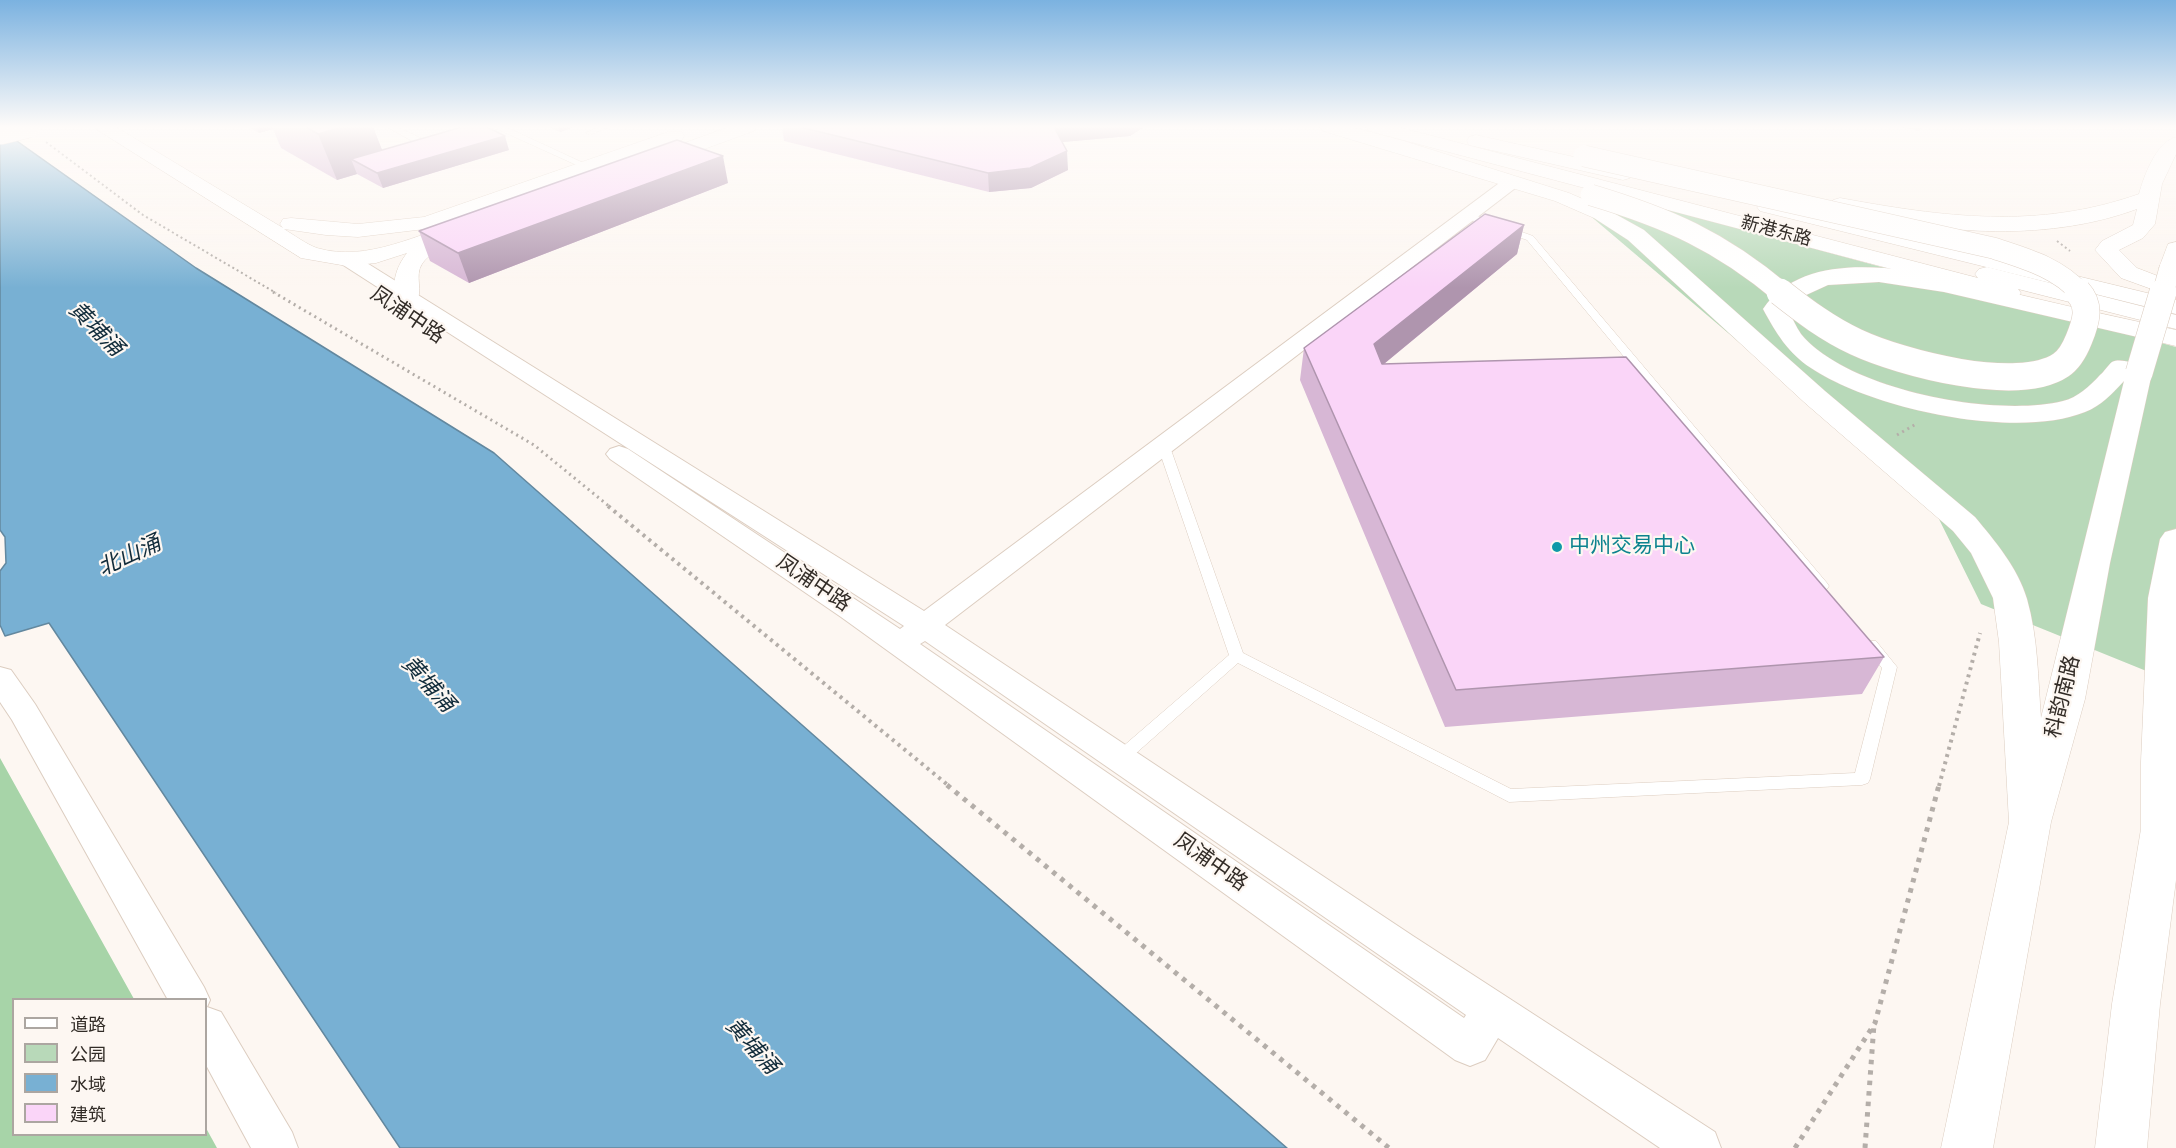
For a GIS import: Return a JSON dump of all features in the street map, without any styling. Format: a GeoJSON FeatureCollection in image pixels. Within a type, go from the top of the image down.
{"type":"FeatureCollection","features":[{"type":"Feature","properties":{"kind":"main road"},"geometry":{"type":"LineString","coordinates":[[189,181],[309,253],[348,268],[376,256],[597,181]]}},
{"type":"Feature","properties":{"kind":"main road","name":"凤浦中路"},"geometry":{"type":"LineString","coordinates":[[219,181],[291,224],[348,268]]}},
{"type":"Feature","properties":{"kind":"main road"},"geometry":{"type":"LineString","coordinates":[[348,268],[357,248],[368,242],[545,181]]}},
{"type":"Feature","properties":{"kind":"main road"},"geometry":{"type":"LineString","coordinates":[[1508,181],[1585,206],[1636,235],[1815,397],[1930,493],[1964,525],[1984,548],[2010,598],[2017,642],[2030,822]]}},
{"type":"Feature","properties":{"kind":"main road"},"geometry":{"type":"LineString","coordinates":[[1540,181],[1662,218],[1709,240],[1735,255],[1805,311],[1837,333],[1878,351],[1935,368],[2012,375],[2031,374],[2060,367],[2073,353],[2087,317],[2084,298],[2063,279],[2032,262],[1991,247],[1691,181]]}},
{"type":"Feature","properties":{"kind":"main road","name":"新港东路"},"geometry":{"type":"LineString","coordinates":[[1560,181],[2176,337]]}},
{"type":"Feature","properties":{"kind":"main road","name":"新港东路"},"geometry":{"type":"LineString","coordinates":[[1653,181],[2176,322]]}},
{"type":"Feature","properties":{"kind":"main road"},"geometry":{"type":"LineString","coordinates":[[1663,181],[2176,307]]}},
{"type":"Feature","properties":{"kind":"main road"},"geometry":{"type":"LineString","coordinates":[[1721,181],[1925,217],[1995,222],[2049,222],[2102,215],[2148,198]]}},
{"type":"Feature","properties":{"kind":"main road"},"geometry":{"type":"LineString","coordinates":[[2155,181],[2148,198],[2148,216],[2141,228],[2128,239],[2106,250],[2129,273],[2157,285],[2174,269]]}},
{"type":"Feature","properties":{"kind":"main road"},"geometry":{"type":"LineString","coordinates":[[291,224],[348,232],[425,223]]}},
{"type":"Feature","properties":{"kind":"main road"},"geometry":{"type":"LineString","coordinates":[[408,297],[405,276],[410,261],[447,233]]}},
{"type":"Feature","properties":{"kind":"main road","name":"科韵南路"},"geometry":{"type":"LineString","coordinates":[[1967,1148],[2030,822],[2066,699],[2130,371],[2150,337],[2174,269]]}},
{"type":"Feature","properties":{"kind":"main road"},"geometry":{"type":"LineString","coordinates":[[2130,371],[2083,403],[2068,409],[2040,414],[1972,412],[1889,394],[1849,379],[1822,365],[1796,344],[1779,324],[1775,309],[1785,296],[1804,286],[1839,276],[1862,275],[1905,279],[1972,291],[2176,337]]}},
{"type":"Feature","properties":{"kind":"main road"},"geometry":{"type":"LineString","coordinates":[[2121,1148],[2136,1005],[2169,819],[2165,598],[2176,539]]}},
{"type":"Feature","properties":{"kind":"street"},"geometry":{"type":"LineString","coordinates":[[900,645],[1512,182]]}},
{"type":"Feature","properties":{"kind":"street","name":"凤浦中路"},"geometry":{"type":"LineString","coordinates":[[348,268],[408,297],[925,626],[1492,1011],[1699,1148]]}},
{"type":"Feature","properties":{"kind":"street","name":"凤浦中路"},"geometry":{"type":"LineString","coordinates":[[348,268],[900,645],[1470,1046],[1492,1011]]}},
{"type":"Feature","properties":{"kind":"street"},"geometry":{"type":"LineString","coordinates":[[0,678],[24,712],[189,998]]}},
{"type":"Feature","properties":{"kind":"street"},"geometry":{"type":"LineString","coordinates":[[207,1028],[276,1148]]}},
{"type":"Feature","properties":{"kind":"lane"},"geometry":{"type":"LineString","coordinates":[[1466,215],[1530,238],[1829,594]]}},
{"type":"Feature","properties":{"kind":"lane"},"geometry":{"type":"LineString","coordinates":[[1164,447],[1237,656],[1509,796],[1862,779],[1890,667],[1859,630]]}},
{"type":"Feature","properties":{"kind":"lane"},"geometry":{"type":"LineString","coordinates":[[1119,759],[1237,656]]}},
{"type":"Feature","properties":{"kind":"path"},"geometry":{"type":"LineString","coordinates":[[97,181],[143,215],[534,445],[1389,1148]]}},
{"type":"Feature","properties":{"kind":"path"},"geometry":{"type":"LineString","coordinates":[[1896,435],[1916,423]]}},
{"type":"Feature","properties":{"kind":"path"},"geometry":{"type":"LineString","coordinates":[[1865,1148],[1875,1023],[1980,633]]}},
{"type":"Feature","properties":{"kind":"path"},"geometry":{"type":"LineString","coordinates":[[1795,1148],[1875,1023]]}},
{"type":"Feature","properties":{"kind":"green space"},"geometry":{"type":"Polygon","coordinates":[[[1581,208],[1672,210],[2176,347],[2176,683],[1981,604],[1933,507],[1581,208]]]}},
{"type":"Feature","properties":{"kind":"green space"},"geometry":{"type":"Polygon","coordinates":[[[0,758],[133,998],[12,998],[12,1136],[207,1136],[207,1130],[217,1148],[0,1148],[0,758]]]}},
{"type":"Feature","properties":{"kind":"water"},"geometry":{"type":"Polygon","coordinates":[[[0,181],[73,181],[196,268],[494,453],[930,838],[1287,1148],[400,1148],[49,623],[5,636],[0,625],[0,571],[6,563],[5,537],[0,530],[0,181]]]}},
{"type":"Feature","properties":{"kind":"building"},"geometry":{"type":"Polygon","coordinates":[[[562,181],[656,181],[458,253],[419,231],[562,181]]]}},
{"type":"Feature","properties":{"kind":"building","name":"中州交易中心"},"geometry":{"type":"Polygon","coordinates":[[[1485,214],[1524,225],[1374,344],[1382,364],[1626,357],[1884,657],[1456,690],[1304,348],[1485,214]]]}},
{"type":"Feature","properties":{"kind":"place","name":"中州交易中心"},"geometry":{"type":"Point","coordinates":[1557,547]}},
{"type":"Feature","properties":{"kind":"water label","name":"黄埔涌"},"geometry":{"type":"Point","coordinates":[95,330]}},
{"type":"Feature","properties":{"kind":"water label","name":"北山涌"},"geometry":{"type":"Point","coordinates":[130,557]}},
{"type":"Feature","properties":{"kind":"water label","name":"黄埔涌"},"geometry":{"type":"Point","coordinates":[427,685]}},
{"type":"Feature","properties":{"kind":"water label","name":"黄埔涌"},"geometry":{"type":"Point","coordinates":[751,1047]}}]}
